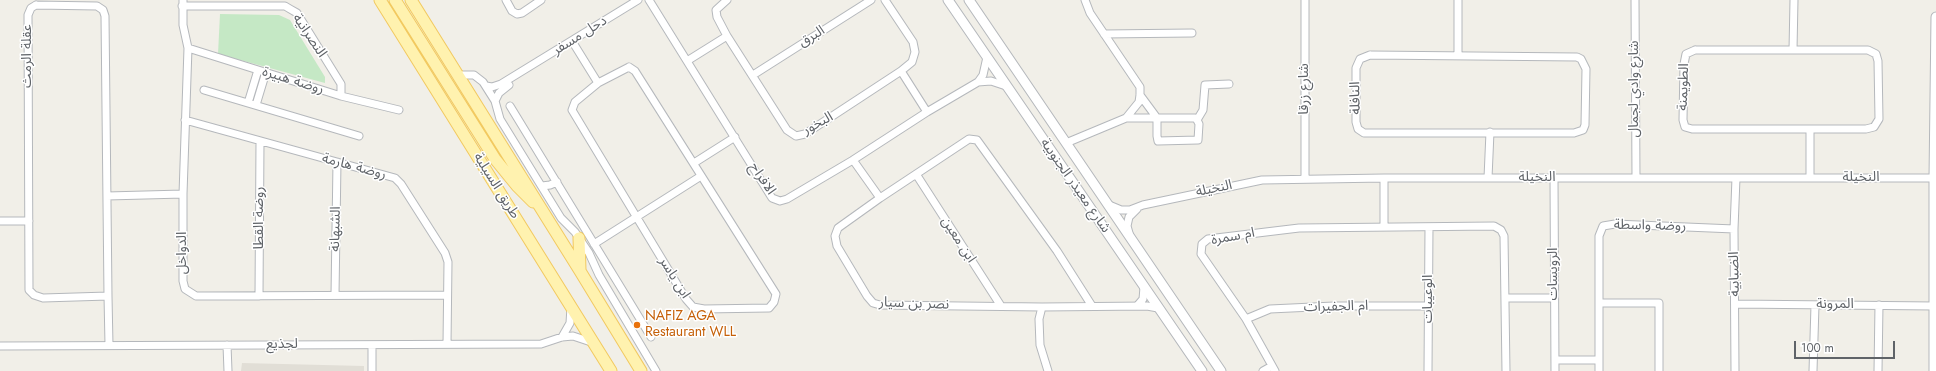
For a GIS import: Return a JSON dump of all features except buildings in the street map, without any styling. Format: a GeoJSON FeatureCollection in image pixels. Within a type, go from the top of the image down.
{"type":"FeatureCollection","features":[{"type":"Feature","properties":{"kind":"main road","name":"طريق السيلية"},"geometry":{"type":"LineString","coordinates":[[380,0],[611,371]]}},
{"type":"Feature","properties":{"kind":"main road"},"geometry":{"type":"LineString","coordinates":[[395,0],[495,159],[516,186],[542,210]]}},
{"type":"Feature","properties":{"kind":"main road","name":"طريق السيلية"},"geometry":{"type":"LineString","coordinates":[[411,0],[459,75],[641,371]]}},
{"type":"Feature","properties":{"kind":"main road"},"geometry":{"type":"LineString","coordinates":[[417,0],[430,30]]}},
{"type":"Feature","properties":{"kind":"main road"},"geometry":{"type":"LineString","coordinates":[[579,238],[580,271]]}},
{"type":"Feature","properties":{"kind":"street"},"geometry":{"type":"LineString","coordinates":[[506,0],[512,11],[517,14],[522,13],[541,0]]}},
{"type":"Feature","properties":{"kind":"street","name":"دحل مسفر"},"geometry":{"type":"LineString","coordinates":[[486,86],[498,86],[638,0]]}},
{"type":"Feature","properties":{"kind":"street","name":"الافراح"},"geometry":{"type":"LineString","coordinates":[[649,0],[772,198],[780,201],[787,199],[853,160],[927,112],[978,82]]}},
{"type":"Feature","properties":{"kind":"street","name":"البخور"},"geometry":{"type":"LineString","coordinates":[[727,0],[716,10],[727,36],[787,130],[796,136],[805,134],[901,71],[912,62],[915,52],[913,42],[885,0]]}},
{"type":"Feature","properties":{"kind":"street","name":"البرق"},"geometry":{"type":"LineString","coordinates":[[753,75],[871,0]]}},
{"type":"Feature","properties":{"kind":"street","name":"شارع معيذر الجنوبية"},"geometry":{"type":"LineString","coordinates":[[948,0],[1202,371]]}},
{"type":"Feature","properties":{"kind":"street","name":"شارع معيذر الجنوبية"},"geometry":{"type":"LineString","coordinates":[[969,0],[1221,371]]}},
{"type":"Feature","properties":{"kind":"street"},"geometry":{"type":"LineString","coordinates":[[1085,0],[1090,13],[1140,87],[1139,102],[1126,118]]}},
{"type":"Feature","properties":{"kind":"street","name":"شارع زرقا"},"geometry":{"type":"LineString","coordinates":[[1305,0],[1305,178]]}},
{"type":"Feature","properties":{"kind":"street"},"geometry":{"type":"LineString","coordinates":[[1458,0],[1458,55]]}},
{"type":"Feature","properties":{"kind":"street","name":"شارع وادي لجمال"},"geometry":{"type":"LineString","coordinates":[[1635,0],[1636,178]]}},
{"type":"Feature","properties":{"kind":"street"},"geometry":{"type":"LineString","coordinates":[[1793,50],[1794,0]]}},
{"type":"Feature","properties":{"kind":"street","name":"الدواخل"},"geometry":{"type":"LineString","coordinates":[[183,3],[183,25],[188,48],[183,194],[184,289],[196,296],[447,295]]}},
{"type":"Feature","properties":{"kind":"street","name":"النصرانية"},"geometry":{"type":"LineString","coordinates":[[183,3],[285,6],[297,13],[341,84],[341,96]]}},
{"type":"Feature","properties":{"kind":"street","name":"عقلة الرمث"},"geometry":{"type":"LineString","coordinates":[[108,296],[42,298],[34,295],[30,290],[28,15],[31,8],[36,5],[97,6],[103,10],[105,16],[108,296],[108,345]]}},
{"type":"Feature","properties":{"kind":"street"},"geometry":{"type":"LineString","coordinates":[[1935,370],[1934,178],[1936,16]]}},
{"type":"Feature","properties":{"kind":"street"},"geometry":{"type":"LineString","coordinates":[[1104,34],[1192,32]]}},
{"type":"Feature","properties":{"kind":"street"},"geometry":{"type":"LineString","coordinates":[[687,61],[727,36]]}},
{"type":"Feature","properties":{"kind":"street"},"geometry":{"type":"LineString","coordinates":[[572,41],[598,83]]}},
{"type":"Feature","properties":{"kind":"street","name":"روضة هبيرة"},"geometry":{"type":"LineString","coordinates":[[188,48],[341,96],[399,110]]}},
{"type":"Feature","properties":{"kind":"street","name":"الطويمنة"},"geometry":{"type":"LineString","coordinates":[[1695,50],[1793,50],[1868,50],[1876,54],[1878,61],[1879,119],[1874,127],[1866,129],[1810,131],[1692,129],[1685,126],[1683,120],[1686,54],[1695,50]]}},
{"type":"Feature","properties":{"kind":"street","name":"النافلة"},"geometry":{"type":"LineString","coordinates":[[1370,55],[1458,55],[1571,56],[1581,59],[1586,69],[1586,119],[1583,130],[1574,133],[1364,133],[1358,129],[1356,122],[1356,68],[1360,59],[1370,55]]}},
{"type":"Feature","properties":{"kind":"street"},"geometry":{"type":"LineString","coordinates":[[978,82],[984,75],[987,58]]}},
{"type":"Feature","properties":{"kind":"street","name":"ابن ياسر"},"geometry":{"type":"LineString","coordinates":[[626,68],[632,68],[694,163],[776,294],[774,302],[768,308],[704,309],[693,307],[686,299],[572,110],[575,102],[598,83],[626,68]]}},
{"type":"Feature","properties":{"kind":"street"},"geometry":{"type":"LineString","coordinates":[[248,103],[258,70]]}},
{"type":"Feature","properties":{"kind":"street"},"geometry":{"type":"LineString","coordinates":[[901,71],[927,112]]}},
{"type":"Feature","properties":{"kind":"street"},"geometry":{"type":"LineString","coordinates":[[256,105],[266,72]]}},
{"type":"Feature","properties":{"kind":"street","name":"دحل مسفر"},"geometry":{"type":"LineString","coordinates":[[494,101],[501,90],[517,79],[522,72]]}},
{"type":"Feature","properties":{"kind":"street"},"geometry":{"type":"LineString","coordinates":[[459,75],[474,75],[481,79],[486,86],[494,101],[500,119],[564,222],[579,238],[591,256],[596,271],[656,371]]}},
{"type":"Feature","properties":{"kind":"street"},"geometry":{"type":"LineString","coordinates":[[978,82],[992,81],[1006,86]]}},
{"type":"Feature","properties":{"kind":"street"},"geometry":{"type":"LineString","coordinates":[[1197,120],[1203,110],[1205,85],[1230,84]]}},
{"type":"Feature","properties":{"kind":"street"},"geometry":{"type":"LineString","coordinates":[[204,90],[359,136]]}},
{"type":"Feature","properties":{"kind":"street"},"geometry":{"type":"LineString","coordinates":[[1066,143],[1126,118],[1157,118],[1195,118],[1199,124],[1198,140],[1158,141],[1157,118],[1140,96]]}},
{"type":"Feature","properties":{"kind":"street"},"geometry":{"type":"LineString","coordinates":[[510,106],[651,337]]}},
{"type":"Feature","properties":{"kind":"street","name":"روضة هارمة"},"geometry":{"type":"LineString","coordinates":[[185,120],[395,178],[401,184],[445,253],[448,262],[447,344]]}},
{"type":"Feature","properties":{"kind":"street"},"geometry":{"type":"LineString","coordinates":[[1810,131],[1810,178]]}},
{"type":"Feature","properties":{"kind":"street"},"geometry":{"type":"LineString","coordinates":[[1488,178],[1490,132]]}},
{"type":"Feature","properties":{"kind":"street"},"geometry":{"type":"LineString","coordinates":[[694,163],[735,137]]}},
{"type":"Feature","properties":{"kind":"street","name":"نصر بن سيار"},"geometry":{"type":"LineString","coordinates":[[1092,306],[1058,251],[977,140],[969,140],[880,198],[838,228],[835,236],[837,246],[867,296],[873,303],[1042,307],[1137,306],[1158,308]]}},
{"type":"Feature","properties":{"kind":"street","name":"روضة القطا"},"geometry":{"type":"LineString","coordinates":[[259,296],[260,141]]}},
{"type":"Feature","properties":{"kind":"street"},"geometry":{"type":"LineString","coordinates":[[853,160],[880,198]]}},
{"type":"Feature","properties":{"kind":"street","name":"الشبهانة"},"geometry":{"type":"LineString","coordinates":[[336,296],[337,162]]}},
{"type":"Feature","properties":{"kind":"street","name":"ابن معين"},"geometry":{"type":"LineString","coordinates":[[916,174],[1000,306]]}},
{"type":"Feature","properties":{"kind":"street"},"geometry":{"type":"LineString","coordinates":[[594,244],[701,176]]}},
{"type":"Feature","properties":{"kind":"street","name":"النخيلة"},"geometry":{"type":"LineString","coordinates":[[1108,205],[1125,211],[1143,205],[1262,180],[1305,178],[1934,178]]}},
{"type":"Feature","properties":{"kind":"street"},"geometry":{"type":"LineString","coordinates":[[1384,178],[1384,227]]}},
{"type":"Feature","properties":{"kind":"street","name":"الرويسات"},"geometry":{"type":"LineString","coordinates":[[1554,178],[1555,371]]}},
{"type":"Feature","properties":{"kind":"street","name":"الضبابية"},"geometry":{"type":"LineString","coordinates":[[1735,371],[1734,229],[1736,178]]}},
{"type":"Feature","properties":{"kind":"street"},"geometry":{"type":"LineString","coordinates":[[542,186],[557,183]]}},
{"type":"Feature","properties":{"kind":"street"},"geometry":{"type":"LineString","coordinates":[[548,197],[557,183]]}},
{"type":"Feature","properties":{"kind":"street"},"geometry":{"type":"LineString","coordinates":[[107,196],[183,194]]}},
{"type":"Feature","properties":{"kind":"street"},"geometry":{"type":"LineString","coordinates":[[1131,238],[1127,226],[1129,217],[1143,205]]}},
{"type":"Feature","properties":{"kind":"street"},"geometry":{"type":"LineString","coordinates":[[0,221],[29,221]]}},
{"type":"Feature","properties":{"kind":"street","name":"روضة واسطة"},"geometry":{"type":"LineString","coordinates":[[1599,371],[1599,236],[1604,226],[1615,224],[1734,229]]}},
{"type":"Feature","properties":{"kind":"street","name":"ام سمرة"},"geometry":{"type":"LineString","coordinates":[[1263,371],[1273,368],[1246,319],[1201,254],[1202,244],[1208,239],[1299,228],[1494,226],[1501,230],[1504,236],[1506,371]]}},
{"type":"Feature","properties":{"kind":"street","name":"الوعيبات"},"geometry":{"type":"LineString","coordinates":[[1428,371],[1429,227]]}},
{"type":"Feature","properties":{"kind":"street"},"geometry":{"type":"LineString","coordinates":[[1137,306],[1143,300],[1144,287]]}},
{"type":"Feature","properties":{"kind":"street"},"geometry":{"type":"LineString","coordinates":[[1506,298],[1554,298]]}},
{"type":"Feature","properties":{"kind":"street"},"geometry":{"type":"LineString","coordinates":[[614,302],[628,300]]}},
{"type":"Feature","properties":{"kind":"street"},"geometry":{"type":"LineString","coordinates":[[621,312],[624,304],[628,300]]}},
{"type":"Feature","properties":{"kind":"street"},"geometry":{"type":"LineString","coordinates":[[1600,303],[1659,303],[1659,371]]}},
{"type":"Feature","properties":{"kind":"street","name":"المرونة"},"geometry":{"type":"LineString","coordinates":[[1735,304],[1934,306]]}},
{"type":"Feature","properties":{"kind":"street"},"geometry":{"type":"LineString","coordinates":[[1813,371],[1815,305]]}},
{"type":"Feature","properties":{"kind":"street"},"geometry":{"type":"LineString","coordinates":[[1878,371],[1879,305]]}},
{"type":"Feature","properties":{"kind":"street"},"geometry":{"type":"LineString","coordinates":[[562,337],[570,323],[571,306]]}},
{"type":"Feature","properties":{"kind":"street","name":"ام الجفيرات"},"geometry":{"type":"LineString","coordinates":[[1246,319],[1257,313],[1270,309],[1334,306],[1428,306]]}},
{"type":"Feature","properties":{"kind":"street"},"geometry":{"type":"LineString","coordinates":[[1042,307],[1039,319],[1040,339],[1048,371]]}},
{"type":"Feature","properties":{"kind":"street","name":"لجذيع"},"geometry":{"type":"LineString","coordinates":[[0,346],[542,344],[562,337],[578,337],[594,343]]}},
{"type":"Feature","properties":{"kind":"street"},"geometry":{"type":"LineString","coordinates":[[228,371],[229,345]]}},
{"type":"Feature","properties":{"kind":"street"},"geometry":{"type":"LineString","coordinates":[[229,345],[232,371]]}},
{"type":"Feature","properties":{"kind":"street"},"geometry":{"type":"LineString","coordinates":[[372,345],[372,371]]}},
{"type":"Feature","properties":{"kind":"street"},"geometry":{"type":"LineString","coordinates":[[1555,360],[1600,360]]}},
{"type":"Feature","properties":{"kind":"shaded area"},"geometry":{"type":"Polygon","coordinates":[[[242,363],[364,366],[364,371],[241,371],[242,363]]]}},
{"type":"Feature","properties":{"kind":"green space"},"geometry":{"type":"Polygon","coordinates":[[[220,14],[279,15],[290,20],[325,77],[325,83],[218,54],[220,14]]]}},
{"type":"Feature","properties":{"kind":"place","name":"NAFIZ AGA Restaurant WLL"},"geometry":{"type":"Point","coordinates":[637,325]}}]}
